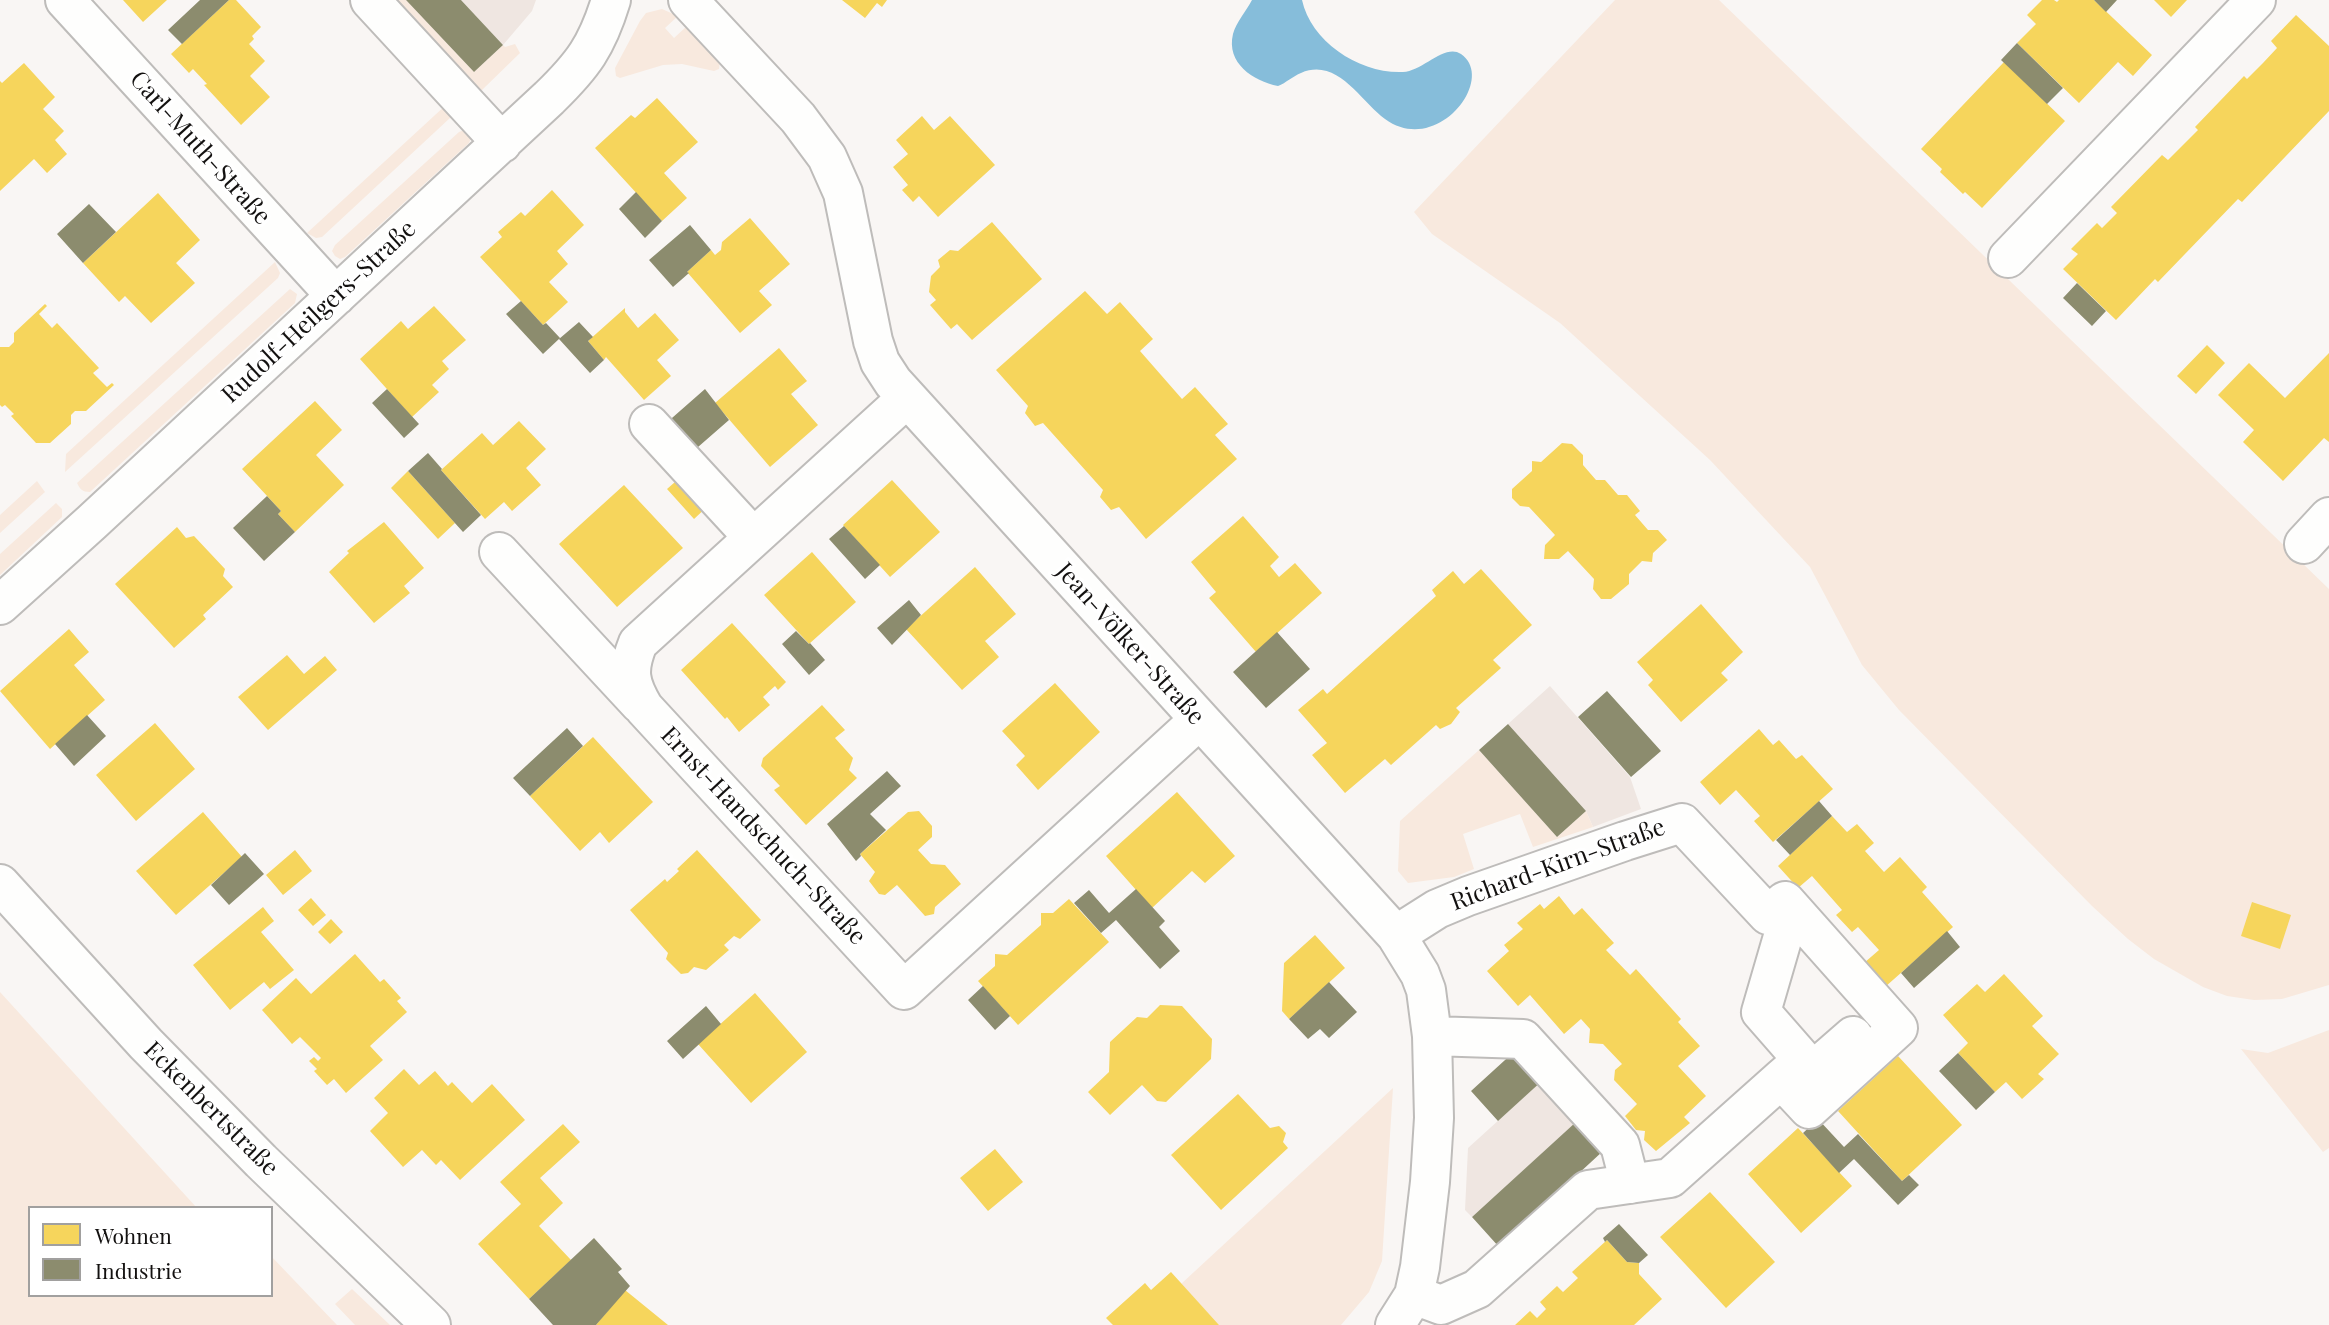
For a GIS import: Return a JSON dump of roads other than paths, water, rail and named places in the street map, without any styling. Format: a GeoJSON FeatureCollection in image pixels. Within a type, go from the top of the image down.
{"type":"FeatureCollection","features":[{"type":"Feature","properties":{"kind":"street","name":"Carl-Muth-Straße"},"geometry":{"type":"LineString","coordinates":[[65,0],[336,296]]}},
{"type":"Feature","properties":{"kind":"street"},"geometry":{"type":"LineString","coordinates":[[370,0],[502,143]]}},
{"type":"Feature","properties":{"kind":"street","name":"Rudolf-Heilgers-Straße"},"geometry":{"type":"LineString","coordinates":[[0,605],[502,143],[584,60],[597,40],[611,0]]}},
{"type":"Feature","properties":{"kind":"street","name":"Jean-Völker-Straße"},"geometry":{"type":"LineString","coordinates":[[688,0],[797,118],[827,157],[843,193],[880,362],[907,398],[1396,935],[1420,974],[1426,990],[1433,1036],[1434,1118],[1430,1182],[1405,1310]]}},
{"type":"Feature","properties":{"kind":"street"},"geometry":{"type":"LineString","coordinates":[[2008,258],[2256,0]]}},
{"type":"Feature","properties":{"kind":"street","name":"Ernst-Handschuch-Straße"},"geometry":{"type":"LineString","coordinates":[[907,398],[638,643],[630,675],[644,708],[904,989],[1199,720]]}},
{"type":"Feature","properties":{"kind":"street"},"geometry":{"type":"LineString","coordinates":[[649,424],[753,537]]}},
{"type":"Feature","properties":{"kind":"street"},"geometry":{"type":"LineString","coordinates":[[499,552],[644,708]]}},
{"type":"Feature","properties":{"kind":"street","name":"Richard-Kirn-Straße"},"geometry":{"type":"LineString","coordinates":[[1396,935],[1437,909],[1468,896],[1676,823],[1682,823],[1776,924]]}},
{"type":"Feature","properties":{"kind":"street","name":"Eckenbertstraße"},"geometry":{"type":"LineString","coordinates":[[0,884],[146,1044],[261,1161],[432,1325]]}},
{"type":"Feature","properties":{"kind":"street"},"geometry":{"type":"LineString","coordinates":[[1785,901],[1898,1028],[1809,1109],[1761,1012],[1776,924],[1785,901]]}},
{"type":"Feature","properties":{"kind":"street"},"geometry":{"type":"LineString","coordinates":[[1433,1036],[1523,1039],[1620,1145],[1630,1184]]}},
{"type":"Feature","properties":{"kind":"street"},"geometry":{"type":"LineString","coordinates":[[1405,1310],[1441,1306],[1477,1289],[1588,1190],[1670,1178],[1792,1070]]}},
{"type":"Feature","properties":{"kind":"water"},"geometry":{"type":"Polygon","coordinates":[[[1252,0],[1302,0],[1307,15],[1327,42],[1370,68],[1403,72],[1448,52],[1461,54],[1470,66],[1472,80],[1466,96],[1456,110],[1441,122],[1424,128],[1405,128],[1385,119],[1348,84],[1326,71],[1301,73],[1278,86],[1259,80],[1238,62],[1232,44],[1234,30],[1252,0]]]}}]}
